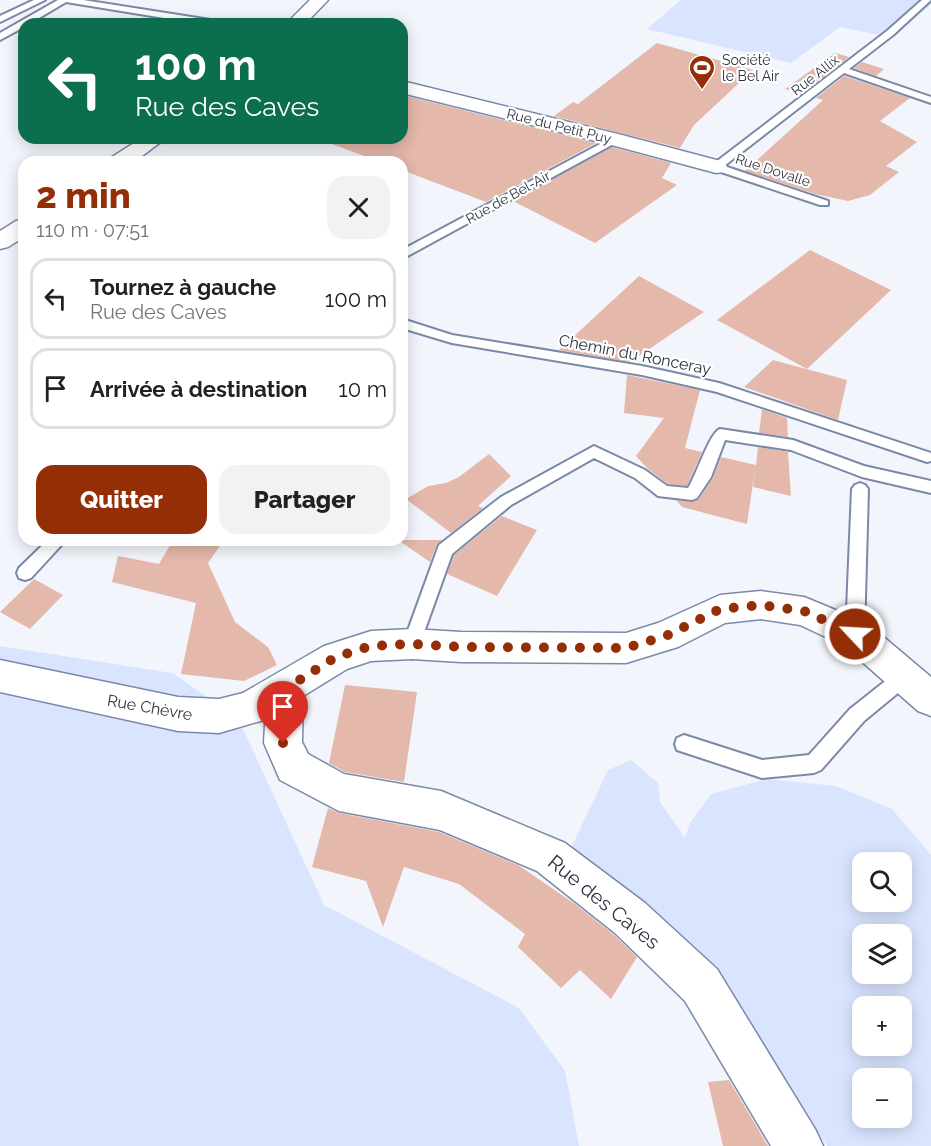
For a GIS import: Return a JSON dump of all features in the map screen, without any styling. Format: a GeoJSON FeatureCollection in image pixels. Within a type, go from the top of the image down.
{"type":"FeatureCollection","features":[{"type":"Feature","properties":{"kind":"street"},"geometry":{"type":"LineString","coordinates":[[301,18],[320,0]]}},
{"type":"Feature","properties":{"kind":"street","name":"Rue du Petit Puy"},"geometry":{"type":"LineString","coordinates":[[408,88],[615,139],[716,167]]}},
{"type":"Feature","properties":{"kind":"street"},"geometry":{"type":"LineString","coordinates":[[129,156],[147,144]]}},
{"type":"Feature","properties":{"kind":"street"},"geometry":{"type":"LineString","coordinates":[[0,242],[18,230]]}},
{"type":"Feature","properties":{"kind":"street","name":"Rue Chèvre"},"geometry":{"type":"LineString","coordinates":[[0,676],[178,714],[219,716],[251,708],[336,657],[371,646],[412,644],[461,647],[626,648],[666,636],[720,609],[761,605],[804,611],[855,634],[931,699]]}},
{"type":"Feature","properties":{"kind":"street","name":"Rue des Caves"},"geometry":{"type":"LineString","coordinates":[[285,689],[283,743],[294,767],[339,792],[441,811],[551,857],[630,918],[700,985],[798,1146]]}},
{"type":"Feature","properties":{"kind":"lane"},"geometry":{"type":"LineString","coordinates":[[0,19],[41,0]]}},
{"type":"Feature","properties":{"kind":"lane"},"geometry":{"type":"LineString","coordinates":[[33,18],[65,0],[180,18]]}},
{"type":"Feature","properties":{"kind":"lane","name":"Rue Allix"},"geometry":{"type":"LineString","coordinates":[[716,167],[890,33],[927,0]]}},
{"type":"Feature","properties":{"kind":"lane"},"geometry":{"type":"LineString","coordinates":[[0,37],[18,27]]}},
{"type":"Feature","properties":{"kind":"lane"},"geometry":{"type":"LineString","coordinates":[[843,70],[884,82],[931,100]]}},
{"type":"Feature","properties":{"kind":"lane","name":"Rue de Bel-Air"},"geometry":{"type":"LineString","coordinates":[[408,252],[615,139]]}},
{"type":"Feature","properties":{"kind":"lane","name":"Rue Dovalle"},"geometry":{"type":"LineString","coordinates":[[716,167],[822,202]]}},
{"type":"Feature","properties":{"kind":"lane","name":"Chemin du Ronceray"},"geometry":{"type":"LineString","coordinates":[[408,325],[440,336],[477,344],[689,380],[761,401],[877,443],[927,457]]}},
{"type":"Feature","properties":{"kind":"lane"},"geometry":{"type":"LineString","coordinates":[[412,644],[445,550],[506,501],[594,451],[640,474],[663,492],[692,494],[703,477],[720,434],[793,445],[862,471],[931,487]]}},
{"type":"Feature","properties":{"kind":"lane"},"geometry":{"type":"LineString","coordinates":[[855,634],[860,489]]}},
{"type":"Feature","properties":{"kind":"lane"},"geometry":{"type":"LineString","coordinates":[[25,573],[52,546]]}},
{"type":"Feature","properties":{"kind":"lane"},"geometry":{"type":"LineString","coordinates":[[684,744],[762,769],[814,764],[857,715],[904,677]]}},
{"type":"Feature","properties":{"kind":"shaded area"},"geometry":{"type":"Polygon","coordinates":[[[681,0],[931,0],[931,4],[893,38],[840,27],[791,63],[647,29],[681,0]]]}},
{"type":"Feature","properties":{"kind":"shaded area"},"geometry":{"type":"Polygon","coordinates":[[[0,646],[172,673],[238,718],[324,905],[519,1008],[565,1071],[579,1146],[0,1146],[0,646]]]}},
{"type":"Feature","properties":{"kind":"shaded area"},"geometry":{"type":"Polygon","coordinates":[[[631,760],[658,783],[660,802],[685,838],[690,823],[711,794],[767,779],[836,786],[892,809],[931,855],[931,1146],[827,1146],[699,953],[571,848],[608,770],[631,760]]]}},
{"type":"Feature","properties":{"kind":"building"},"geometry":{"type":"Polygon","coordinates":[[[657,43],[753,70],[694,125],[680,148],[554,116],[573,102],[578,104],[657,43]]]}},
{"type":"Feature","properties":{"kind":"building"},"geometry":{"type":"Polygon","coordinates":[[[835,53],[849,57],[801,94],[785,89],[835,53]]]}},
{"type":"Feature","properties":{"kind":"building"},"geometry":{"type":"Polygon","coordinates":[[[862,62],[884,69],[876,76],[854,68],[862,62]]]}},
{"type":"Feature","properties":{"kind":"building"},"geometry":{"type":"Polygon","coordinates":[[[844,76],[910,98],[880,121],[917,142],[886,166],[899,172],[870,195],[848,201],[815,194],[745,171],[823,100],[816,98],[844,76]]]}},
{"type":"Feature","properties":{"kind":"building"},"geometry":{"type":"Polygon","coordinates":[[[408,96],[596,143],[486,202],[408,172],[408,156],[364,156],[332,144],[408,144],[408,96]]]}},
{"type":"Feature","properties":{"kind":"building"},"geometry":{"type":"Polygon","coordinates":[[[612,147],[671,163],[662,178],[677,185],[595,243],[513,201],[612,147]]]}},
{"type":"Feature","properties":{"kind":"building"},"geometry":{"type":"Polygon","coordinates":[[[810,250],[891,290],[807,369],[717,320],[810,250]]]}},
{"type":"Feature","properties":{"kind":"building"},"geometry":{"type":"Polygon","coordinates":[[[639,276],[704,312],[630,362],[559,350],[639,276]]]}},
{"type":"Feature","properties":{"kind":"building"},"geometry":{"type":"Polygon","coordinates":[[[773,360],[847,380],[838,420],[744,387],[773,360]]]}},
{"type":"Feature","properties":{"kind":"building"},"geometry":{"type":"Polygon","coordinates":[[[627,375],[700,390],[685,448],[702,452],[687,486],[668,484],[648,469],[636,456],[664,418],[624,413],[627,375]]]}},
{"type":"Feature","properties":{"kind":"building"},"geometry":{"type":"Polygon","coordinates":[[[762,409],[787,418],[788,437],[759,433],[762,409]]]}},
{"type":"Feature","properties":{"kind":"building"},"geometry":{"type":"Polygon","coordinates":[[[758,447],[788,452],[791,496],[753,487],[755,469],[747,524],[682,507],[676,500],[692,502],[699,499],[713,478],[721,457],[756,465],[758,447]]]}},
{"type":"Feature","properties":{"kind":"building"},"geometry":{"type":"Polygon","coordinates":[[[489,454],[511,476],[478,506],[483,508],[451,533],[408,501],[408,498],[428,486],[446,483],[459,477],[489,454]]]}},
{"type":"Feature","properties":{"kind":"building"},"geometry":{"type":"Polygon","coordinates":[[[502,516],[537,530],[497,596],[447,574],[454,555],[502,516]]]}},
{"type":"Feature","properties":{"kind":"building"},"geometry":{"type":"Polygon","coordinates":[[[408,540],[442,540],[437,544],[430,562],[407,546],[408,540]]]}},
{"type":"Feature","properties":{"kind":"building"},"geometry":{"type":"Polygon","coordinates":[[[170,546],[220,546],[208,563],[235,622],[268,647],[277,665],[244,681],[181,674],[196,603],[112,582],[118,556],[159,564],[170,546]]]}},
{"type":"Feature","properties":{"kind":"building"},"geometry":{"type":"Polygon","coordinates":[[[34,579],[63,595],[30,629],[0,612],[34,579]]]}},
{"type":"Feature","properties":{"kind":"building"},"geometry":{"type":"Polygon","coordinates":[[[345,685],[417,692],[404,782],[345,772],[329,763],[345,685]]]}},
{"type":"Feature","properties":{"kind":"building"},"geometry":{"type":"Polygon","coordinates":[[[328,808],[339,813],[439,832],[518,865],[575,904],[637,957],[611,999],[580,970],[561,988],[518,947],[525,934],[459,884],[404,867],[383,927],[366,881],[312,867],[328,808]]]}},
{"type":"Feature","properties":{"kind":"building"},"geometry":{"type":"Polygon","coordinates":[[[729,1080],[768,1146],[723,1146],[708,1082],[729,1080]]]}},
{"type":"Feature","properties":{"kind":"place","name":"Société le Bel Air"},"geometry":{"type":"Point","coordinates":[702,91]}},
{"type":"Feature","properties":{"kind":"route"},"geometry":{"type":"LineString","coordinates":[[283,743],[285,689],[336,657],[371,646],[412,644],[461,647],[626,648],[666,636],[720,609],[761,605],[804,611],[855,634]]}}]}
